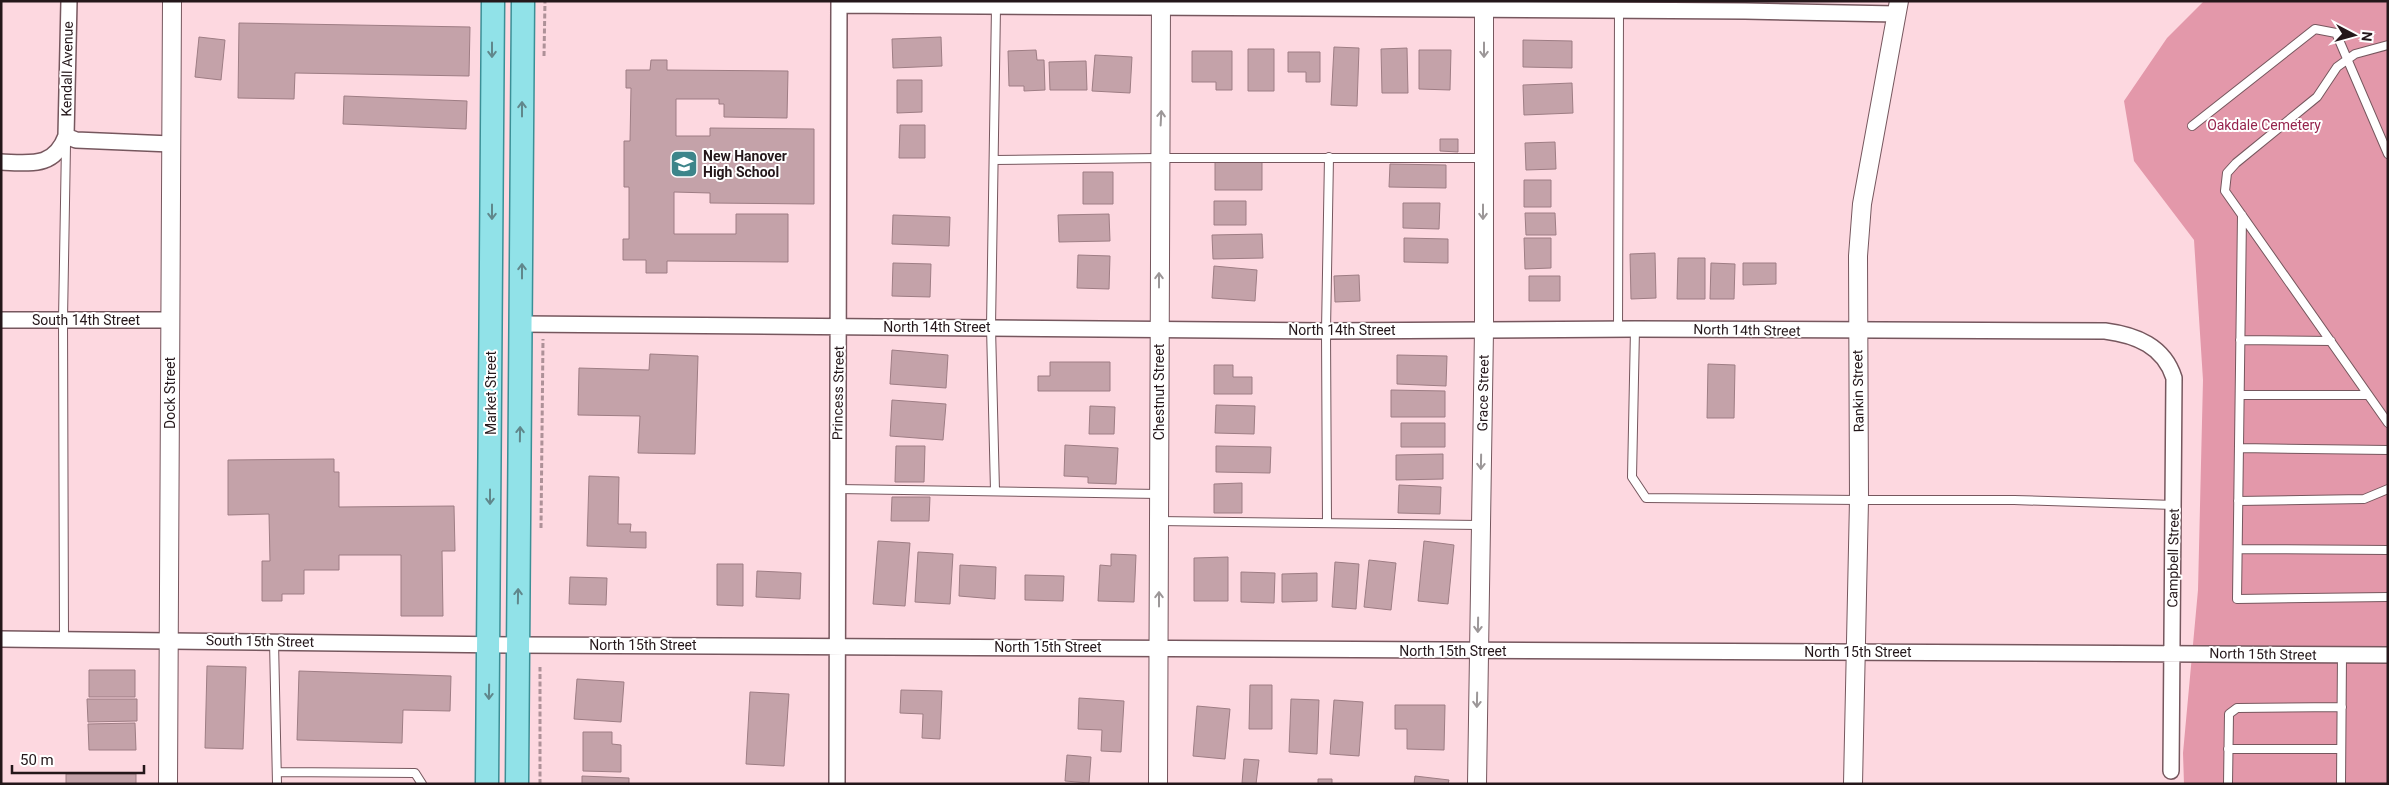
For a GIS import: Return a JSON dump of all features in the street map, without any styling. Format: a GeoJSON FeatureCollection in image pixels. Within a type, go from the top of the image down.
{"type":"FeatureCollection","features":[{"type":"Feature","properties":{"kind":"main road","name":"Market Street"},"geometry":{"type":"LineString","coordinates":[[487,784],[490,644],[493,1]]}},
{"type":"Feature","properties":{"kind":"main road"},"geometry":{"type":"LineString","coordinates":[[517,784],[529,645],[532,324],[523,1]]}},
{"type":"Feature","properties":{"kind":"street","name":"Kendall Avenue"},"geometry":{"type":"LineString","coordinates":[[1,162],[31,163],[52,158],[61,148],[66,136],[69,1]]}},
{"type":"Feature","properties":{"kind":"street","name":"Dock Street"},"geometry":{"type":"LineString","coordinates":[[168,784],[172,1]]}},
{"type":"Feature","properties":{"kind":"street"},"geometry":{"type":"LineString","coordinates":[[840,3],[996,7],[1161,5],[1572,6],[1619,11],[1898,8]]}},
{"type":"Feature","properties":{"kind":"street","name":"Princess Street"},"geometry":{"type":"LineString","coordinates":[[837,784],[840,3]]}},
{"type":"Feature","properties":{"kind":"street","name":"Chestnut Street"},"geometry":{"type":"LineString","coordinates":[[1158,784],[1161,5]]}},
{"type":"Feature","properties":{"kind":"street","name":"Grace Street"},"geometry":{"type":"LineString","coordinates":[[1476,784],[1484,330],[1484,6]]}},
{"type":"Feature","properties":{"kind":"street","name":"Rankin Street"},"geometry":{"type":"LineString","coordinates":[[1852,784],[1859,500],[1858,256],[1862,204],[1898,8]]}},
{"type":"Feature","properties":{"kind":"street","name":"Kendall Avenue"},"geometry":{"type":"LineString","coordinates":[[66,136],[76,140],[172,144]]}},
{"type":"Feature","properties":{"kind":"street","name":"South 14th Street"},"geometry":{"type":"LineString","coordinates":[[1,320],[171,320]]}},
{"type":"Feature","properties":{"kind":"street","name":"North 14th Street"},"geometry":{"type":"LineString","coordinates":[[532,324],[1326,331],[1618,329],[1857,332],[2105,331],[2132,336],[2158,350]]}},
{"type":"Feature","properties":{"kind":"street","name":"Campbell Street"},"geometry":{"type":"LineString","coordinates":[[2158,350],[2167,360],[2174,378],[2171,771]]}},
{"type":"Feature","properties":{"kind":"street","name":"South 15th Street"},"geometry":{"type":"LineString","coordinates":[[1,639],[529,645]]}},
{"type":"Feature","properties":{"kind":"street","name":"North 15th Street"},"geometry":{"type":"LineString","coordinates":[[529,645],[838,645],[1478,652],[1856,652],[2388,656]]}},
{"type":"Feature","properties":{"kind":"lane"},"geometry":{"type":"LineString","coordinates":[[995,491],[991,327],[996,7]]}},
{"type":"Feature","properties":{"kind":"lane"},"geometry":{"type":"LineString","coordinates":[[1618,329],[1619,11]]}},
{"type":"Feature","properties":{"kind":"lane"},"geometry":{"type":"LineString","coordinates":[[2192,126],[2315,29],[2336,33],[2388,154]]}},
{"type":"Feature","properties":{"kind":"lane"},"geometry":{"type":"LineString","coordinates":[[2388,45],[2354,54],[2338,67],[2317,97],[2236,163],[2227,173],[2225,191],[2388,423]]}},
{"type":"Feature","properties":{"kind":"lane"},"geometry":{"type":"LineString","coordinates":[[64,639],[63,320],[66,136]]}},
{"type":"Feature","properties":{"kind":"lane"},"geometry":{"type":"LineString","coordinates":[[1327,522],[1326,331],[1329,158]]}},
{"type":"Feature","properties":{"kind":"lane"},"geometry":{"type":"LineString","coordinates":[[994,160],[1483,158]]}},
{"type":"Feature","properties":{"kind":"lane"},"geometry":{"type":"LineString","coordinates":[[2242,215],[2237,599],[2388,597]]}},
{"type":"Feature","properties":{"kind":"lane"},"geometry":{"type":"LineString","coordinates":[[1636,329],[1632,477],[1646,498],[2014,500],[2174,505]]}},
{"type":"Feature","properties":{"kind":"lane"},"geometry":{"type":"LineString","coordinates":[[2240,340],[2331,342]]}},
{"type":"Feature","properties":{"kind":"lane"},"geometry":{"type":"LineString","coordinates":[[2240,395],[2368,395]]}},
{"type":"Feature","properties":{"kind":"lane"},"geometry":{"type":"LineString","coordinates":[[2239,448],[2388,450]]}},
{"type":"Feature","properties":{"kind":"lane"},"geometry":{"type":"LineString","coordinates":[[838,489],[1159,494]]}},
{"type":"Feature","properties":{"kind":"lane"},"geometry":{"type":"LineString","coordinates":[[2238,501],[2364,500],[2387,493]]}},
{"type":"Feature","properties":{"kind":"lane"},"geometry":{"type":"LineString","coordinates":[[1158,521],[1480,525]]}},
{"type":"Feature","properties":{"kind":"lane"},"geometry":{"type":"LineString","coordinates":[[2238,549],[2388,550]]}},
{"type":"Feature","properties":{"kind":"lane"},"geometry":{"type":"LineString","coordinates":[[274,642],[277,784]]}},
{"type":"Feature","properties":{"kind":"lane"},"geometry":{"type":"LineString","coordinates":[[2340,784],[2342,655]]}},
{"type":"Feature","properties":{"kind":"lane"},"geometry":{"type":"LineString","coordinates":[[2228,784],[2229,714],[2237,708],[2342,708]]}},
{"type":"Feature","properties":{"kind":"lane"},"geometry":{"type":"LineString","coordinates":[[2228,749],[2341,749]]}},
{"type":"Feature","properties":{"kind":"lane"},"geometry":{"type":"LineString","coordinates":[[277,772],[416,773],[422,784]]}},
{"type":"Feature","properties":{"kind":"path"},"geometry":{"type":"LineString","coordinates":[[544,61],[545,1]]}},
{"type":"Feature","properties":{"kind":"path"},"geometry":{"type":"LineString","coordinates":[[532,324],[541,538]]}},
{"type":"Feature","properties":{"kind":"path"},"geometry":{"type":"LineString","coordinates":[[529,645],[540,784]]}},
{"type":"Feature","properties":{"kind":"green space","name":"Oakdale Cemetery"},"geometry":{"type":"Polygon","coordinates":[[[2204,1],[2388,1],[2388,784],[2184,784],[2183,753],[2198,590],[2203,380],[2194,240],[2134,161],[2124,101],[2167,38],[2204,1]]]}},
{"type":"Feature","properties":{"kind":"building"},"geometry":{"type":"Polygon","coordinates":[[[239,23],[470,27],[469,76],[295,73],[294,99],[238,98],[239,23]]]}},
{"type":"Feature","properties":{"kind":"building"},"geometry":{"type":"Polygon","coordinates":[[[199,37],[225,40],[221,80],[195,77],[199,37]]]}},
{"type":"Feature","properties":{"kind":"building"},"geometry":{"type":"Polygon","coordinates":[[[941,37],[942,66],[893,68],[892,39],[941,37]]]}},
{"type":"Feature","properties":{"kind":"building"},"geometry":{"type":"Polygon","coordinates":[[[1523,40],[1572,41],[1572,68],[1523,67],[1523,40]]]}},
{"type":"Feature","properties":{"kind":"building"},"geometry":{"type":"Polygon","coordinates":[[[1334,47],[1359,48],[1357,106],[1331,105],[1334,47]]]}},
{"type":"Feature","properties":{"kind":"building"},"geometry":{"type":"Polygon","coordinates":[[[1407,48],[1408,93],[1382,93],[1381,49],[1407,48]]]}},
{"type":"Feature","properties":{"kind":"building"},"geometry":{"type":"Polygon","coordinates":[[[1248,49],[1274,49],[1274,91],[1248,91],[1248,49]]]}},
{"type":"Feature","properties":{"kind":"building"},"geometry":{"type":"Polygon","coordinates":[[[1036,50],[1037,60],[1044,60],[1045,90],[1024,91],[1024,86],[1009,86],[1008,51],[1036,50]]]}},
{"type":"Feature","properties":{"kind":"building"},"geometry":{"type":"Polygon","coordinates":[[[1419,50],[1451,50],[1450,90],[1419,89],[1419,50]]]}},
{"type":"Feature","properties":{"kind":"building"},"geometry":{"type":"Polygon","coordinates":[[[1192,51],[1232,51],[1232,90],[1216,90],[1216,82],[1192,82],[1192,51]]]}},
{"type":"Feature","properties":{"kind":"building"},"geometry":{"type":"Polygon","coordinates":[[[1288,52],[1320,52],[1320,82],[1306,82],[1306,72],[1288,72],[1288,52]]]}},
{"type":"Feature","properties":{"kind":"building"},"geometry":{"type":"Polygon","coordinates":[[[1095,55],[1132,57],[1130,93],[1092,91],[1095,55]]]}},
{"type":"Feature","properties":{"kind":"building"},"geometry":{"type":"Polygon","coordinates":[[[651,60],[667,60],[667,70],[788,71],[787,118],[724,117],[724,104],[719,104],[719,99],[676,99],[676,136],[710,136],[710,128],[814,129],[814,204],[710,203],[710,193],[674,192],[674,234],[736,234],[736,214],[788,214],[788,262],[667,261],[667,273],[646,273],[646,260],[623,260],[623,239],[629,239],[629,187],[624,187],[624,141],[630,141],[631,88],[626,88],[626,70],[650,70],[651,60]]]}},
{"type":"Feature","properties":{"kind":"building"},"geometry":{"type":"Polygon","coordinates":[[[1086,61],[1087,90],[1050,90],[1049,62],[1086,61]]]}},
{"type":"Feature","properties":{"kind":"building"},"geometry":{"type":"Polygon","coordinates":[[[897,80],[922,80],[922,112],[897,113],[897,80]]]}},
{"type":"Feature","properties":{"kind":"building"},"geometry":{"type":"Polygon","coordinates":[[[1572,83],[1573,113],[1524,115],[1523,85],[1572,83]]]}},
{"type":"Feature","properties":{"kind":"building"},"geometry":{"type":"Polygon","coordinates":[[[344,96],[467,101],[466,129],[343,124],[344,96]]]}},
{"type":"Feature","properties":{"kind":"building"},"geometry":{"type":"Polygon","coordinates":[[[900,125],[925,125],[925,158],[899,158],[900,125]]]}},
{"type":"Feature","properties":{"kind":"building"},"geometry":{"type":"Polygon","coordinates":[[[1440,139],[1458,139],[1458,152],[1440,151],[1440,139]]]}},
{"type":"Feature","properties":{"kind":"building"},"geometry":{"type":"Polygon","coordinates":[[[1555,142],[1556,169],[1526,170],[1525,143],[1555,142]]]}},
{"type":"Feature","properties":{"kind":"building"},"geometry":{"type":"Polygon","coordinates":[[[1215,162],[1262,162],[1262,190],[1215,190],[1215,162]]]}},
{"type":"Feature","properties":{"kind":"building"},"geometry":{"type":"Polygon","coordinates":[[[1390,164],[1446,165],[1446,188],[1389,187],[1390,164]]]}},
{"type":"Feature","properties":{"kind":"building"},"geometry":{"type":"Polygon","coordinates":[[[1083,172],[1113,172],[1113,204],[1083,204],[1083,172]]]}},
{"type":"Feature","properties":{"kind":"building"},"geometry":{"type":"Polygon","coordinates":[[[1524,180],[1551,180],[1551,207],[1524,207],[1524,180]]]}},
{"type":"Feature","properties":{"kind":"building"},"geometry":{"type":"Polygon","coordinates":[[[1214,201],[1246,201],[1246,225],[1214,225],[1214,201]]]}},
{"type":"Feature","properties":{"kind":"building"},"geometry":{"type":"Polygon","coordinates":[[[1403,203],[1440,203],[1439,229],[1403,228],[1403,203]]]}},
{"type":"Feature","properties":{"kind":"building"},"geometry":{"type":"Polygon","coordinates":[[[1525,213],[1555,213],[1556,235],[1526,235],[1525,213]]]}},
{"type":"Feature","properties":{"kind":"building"},"geometry":{"type":"Polygon","coordinates":[[[1109,214],[1110,241],[1059,242],[1058,215],[1109,214]]]}},
{"type":"Feature","properties":{"kind":"building"},"geometry":{"type":"Polygon","coordinates":[[[893,215],[950,217],[949,246],[892,244],[893,215]]]}},
{"type":"Feature","properties":{"kind":"building"},"geometry":{"type":"Polygon","coordinates":[[[1262,234],[1263,258],[1213,259],[1212,235],[1262,234]]]}},
{"type":"Feature","properties":{"kind":"building"},"geometry":{"type":"Polygon","coordinates":[[[1404,238],[1448,239],[1448,263],[1404,262],[1404,238]]]}},
{"type":"Feature","properties":{"kind":"building"},"geometry":{"type":"Polygon","coordinates":[[[1524,238],[1551,238],[1551,268],[1525,269],[1524,238]]]}},
{"type":"Feature","properties":{"kind":"building"},"geometry":{"type":"Polygon","coordinates":[[[1655,253],[1656,298],[1631,299],[1630,254],[1655,253]]]}},
{"type":"Feature","properties":{"kind":"building"},"geometry":{"type":"Polygon","coordinates":[[[1078,255],[1110,256],[1109,289],[1077,288],[1078,255]]]}},
{"type":"Feature","properties":{"kind":"building"},"geometry":{"type":"Polygon","coordinates":[[[1678,258],[1705,258],[1705,299],[1677,299],[1678,258]]]}},
{"type":"Feature","properties":{"kind":"building"},"geometry":{"type":"Polygon","coordinates":[[[893,263],[931,264],[930,297],[892,296],[893,263]]]}},
{"type":"Feature","properties":{"kind":"building"},"geometry":{"type":"Polygon","coordinates":[[[1711,263],[1735,264],[1734,299],[1710,299],[1711,263]]]}},
{"type":"Feature","properties":{"kind":"building"},"geometry":{"type":"Polygon","coordinates":[[[1743,263],[1776,263],[1776,284],[1743,285],[1743,263]]]}},
{"type":"Feature","properties":{"kind":"building"},"geometry":{"type":"Polygon","coordinates":[[[1214,266],[1257,270],[1255,301],[1212,298],[1214,266]]]}},
{"type":"Feature","properties":{"kind":"building"},"geometry":{"type":"Polygon","coordinates":[[[1359,275],[1360,301],[1335,302],[1334,276],[1359,275]]]}},
{"type":"Feature","properties":{"kind":"building"},"geometry":{"type":"Polygon","coordinates":[[[1529,276],[1560,276],[1560,301],[1529,301],[1529,276]]]}},
{"type":"Feature","properties":{"kind":"building"},"geometry":{"type":"Polygon","coordinates":[[[892,350],[948,355],[946,388],[890,384],[892,350]]]}},
{"type":"Feature","properties":{"kind":"building"},"geometry":{"type":"Polygon","coordinates":[[[650,354],[698,356],[695,454],[638,453],[640,416],[578,415],[579,368],[649,370],[650,354]]]}},
{"type":"Feature","properties":{"kind":"building"},"geometry":{"type":"Polygon","coordinates":[[[1397,355],[1447,356],[1446,386],[1397,384],[1397,355]]]}},
{"type":"Feature","properties":{"kind":"building"},"geometry":{"type":"Polygon","coordinates":[[[1050,362],[1110,362],[1110,391],[1038,391],[1038,376],[1050,376],[1050,362]]]}},
{"type":"Feature","properties":{"kind":"building"},"geometry":{"type":"Polygon","coordinates":[[[1708,364],[1735,365],[1734,418],[1707,418],[1708,364]]]}},
{"type":"Feature","properties":{"kind":"building"},"geometry":{"type":"Polygon","coordinates":[[[1214,365],[1233,365],[1233,377],[1252,377],[1252,394],[1214,394],[1214,365]]]}},
{"type":"Feature","properties":{"kind":"building"},"geometry":{"type":"Polygon","coordinates":[[[1391,390],[1445,391],[1445,417],[1391,417],[1391,390]]]}},
{"type":"Feature","properties":{"kind":"building"},"geometry":{"type":"Polygon","coordinates":[[[892,400],[946,404],[943,440],[890,436],[892,400]]]}},
{"type":"Feature","properties":{"kind":"building"},"geometry":{"type":"Polygon","coordinates":[[[1216,405],[1255,406],[1254,434],[1215,433],[1216,405]]]}},
{"type":"Feature","properties":{"kind":"building"},"geometry":{"type":"Polygon","coordinates":[[[1090,406],[1115,407],[1114,434],[1089,434],[1090,406]]]}},
{"type":"Feature","properties":{"kind":"building"},"geometry":{"type":"Polygon","coordinates":[[[1401,423],[1445,423],[1445,447],[1401,447],[1401,423]]]}},
{"type":"Feature","properties":{"kind":"building"},"geometry":{"type":"Polygon","coordinates":[[[1065,445],[1118,448],[1116,484],[1088,483],[1088,477],[1064,476],[1065,445]]]}},
{"type":"Feature","properties":{"kind":"building"},"geometry":{"type":"Polygon","coordinates":[[[896,446],[925,446],[924,482],[895,482],[896,446]]]}},
{"type":"Feature","properties":{"kind":"building"},"geometry":{"type":"Polygon","coordinates":[[[1216,446],[1271,447],[1270,473],[1216,472],[1216,446]]]}},
{"type":"Feature","properties":{"kind":"building"},"geometry":{"type":"Polygon","coordinates":[[[1443,454],[1443,479],[1396,480],[1396,455],[1443,454]]]}},
{"type":"Feature","properties":{"kind":"building"},"geometry":{"type":"Polygon","coordinates":[[[334,459],[334,472],[339,472],[339,507],[454,506],[455,551],[442,551],[443,616],[401,616],[401,555],[339,555],[339,570],[304,570],[304,594],[282,594],[282,601],[262,601],[262,561],[270,561],[269,514],[228,515],[228,460],[334,459]]]}},
{"type":"Feature","properties":{"kind":"building"},"geometry":{"type":"Polygon","coordinates":[[[589,476],[619,477],[618,524],[631,524],[630,532],[646,532],[646,548],[587,546],[589,476]]]}},
{"type":"Feature","properties":{"kind":"building"},"geometry":{"type":"Polygon","coordinates":[[[1242,483],[1242,513],[1214,513],[1214,484],[1242,483]]]}},
{"type":"Feature","properties":{"kind":"building"},"geometry":{"type":"Polygon","coordinates":[[[1399,485],[1441,487],[1440,514],[1398,513],[1399,485]]]}},
{"type":"Feature","properties":{"kind":"building"},"geometry":{"type":"Polygon","coordinates":[[[892,497],[930,497],[929,521],[891,521],[892,497]]]}},
{"type":"Feature","properties":{"kind":"building"},"geometry":{"type":"Polygon","coordinates":[[[878,541],[910,543],[905,606],[873,604],[878,541]]]}},
{"type":"Feature","properties":{"kind":"building"},"geometry":{"type":"Polygon","coordinates":[[[1424,541],[1454,545],[1448,604],[1418,601],[1424,541]]]}},
{"type":"Feature","properties":{"kind":"building"},"geometry":{"type":"Polygon","coordinates":[[[918,552],[953,554],[950,604],[915,602],[918,552]]]}},
{"type":"Feature","properties":{"kind":"building"},"geometry":{"type":"Polygon","coordinates":[[[1111,554],[1136,555],[1134,602],[1098,601],[1100,565],[1111,566],[1111,554]]]}},
{"type":"Feature","properties":{"kind":"building"},"geometry":{"type":"Polygon","coordinates":[[[1228,557],[1228,601],[1194,601],[1194,558],[1228,557]]]}},
{"type":"Feature","properties":{"kind":"building"},"geometry":{"type":"Polygon","coordinates":[[[1369,560],[1396,563],[1391,610],[1364,607],[1369,560]]]}},
{"type":"Feature","properties":{"kind":"building"},"geometry":{"type":"Polygon","coordinates":[[[1335,562],[1359,564],[1356,609],[1332,607],[1335,562]]]}},
{"type":"Feature","properties":{"kind":"building"},"geometry":{"type":"Polygon","coordinates":[[[717,564],[743,564],[743,606],[717,605],[717,564]]]}},
{"type":"Feature","properties":{"kind":"building"},"geometry":{"type":"Polygon","coordinates":[[[960,565],[996,567],[995,599],[959,596],[960,565]]]}},
{"type":"Feature","properties":{"kind":"building"},"geometry":{"type":"Polygon","coordinates":[[[757,571],[801,573],[800,599],[756,597],[757,571]]]}},
{"type":"Feature","properties":{"kind":"building"},"geometry":{"type":"Polygon","coordinates":[[[1241,572],[1275,573],[1274,603],[1241,602],[1241,572]]]}},
{"type":"Feature","properties":{"kind":"building"},"geometry":{"type":"Polygon","coordinates":[[[1317,573],[1317,601],[1282,602],[1282,574],[1317,573]]]}},
{"type":"Feature","properties":{"kind":"building"},"geometry":{"type":"Polygon","coordinates":[[[1025,575],[1064,576],[1063,601],[1025,600],[1025,575]]]}},
{"type":"Feature","properties":{"kind":"building"},"geometry":{"type":"Polygon","coordinates":[[[570,577],[607,578],[606,605],[569,604],[570,577]]]}},
{"type":"Feature","properties":{"kind":"building"},"geometry":{"type":"Polygon","coordinates":[[[207,666],[246,667],[243,749],[205,748],[207,666]]]}},
{"type":"Feature","properties":{"kind":"building"},"geometry":{"type":"Polygon","coordinates":[[[89,670],[135,670],[135,697],[89,697],[89,670]]]}},
{"type":"Feature","properties":{"kind":"building"},"geometry":{"type":"Polygon","coordinates":[[[299,671],[451,676],[450,711],[403,710],[402,743],[297,740],[299,671]]]}},
{"type":"Feature","properties":{"kind":"building"},"geometry":{"type":"Polygon","coordinates":[[[577,679],[624,682],[621,722],[574,719],[577,679]]]}},
{"type":"Feature","properties":{"kind":"building"},"geometry":{"type":"Polygon","coordinates":[[[1250,685],[1272,685],[1272,729],[1249,729],[1250,685]]]}},
{"type":"Feature","properties":{"kind":"building"},"geometry":{"type":"Polygon","coordinates":[[[901,690],[942,691],[940,739],[922,738],[923,714],[900,713],[901,690]]]}},
{"type":"Feature","properties":{"kind":"building"},"geometry":{"type":"Polygon","coordinates":[[[750,692],[789,694],[784,766],[746,764],[750,692]]]}},
{"type":"Feature","properties":{"kind":"building"},"geometry":{"type":"Polygon","coordinates":[[[1079,698],[1124,701],[1121,752],[1101,751],[1102,730],[1078,729],[1079,698]]]}},
{"type":"Feature","properties":{"kind":"building"},"geometry":{"type":"Polygon","coordinates":[[[87,699],[137,699],[137,721],[88,722],[87,699]]]}},
{"type":"Feature","properties":{"kind":"building"},"geometry":{"type":"Polygon","coordinates":[[[1291,699],[1319,700],[1317,754],[1289,752],[1291,699]]]}},
{"type":"Feature","properties":{"kind":"building"},"geometry":{"type":"Polygon","coordinates":[[[1334,700],[1363,702],[1359,756],[1330,754],[1334,700]]]}},
{"type":"Feature","properties":{"kind":"building"},"geometry":{"type":"Polygon","coordinates":[[[1395,705],[1445,705],[1444,750],[1407,749],[1407,729],[1395,729],[1395,705]]]}},
{"type":"Feature","properties":{"kind":"building"},"geometry":{"type":"Polygon","coordinates":[[[1197,706],[1230,709],[1225,759],[1193,756],[1197,706]]]}},
{"type":"Feature","properties":{"kind":"building"},"geometry":{"type":"Polygon","coordinates":[[[135,723],[136,750],[89,750],[88,724],[135,723]]]}},
{"type":"Feature","properties":{"kind":"building"},"geometry":{"type":"Polygon","coordinates":[[[583,732],[612,732],[612,744],[621,745],[621,772],[583,771],[583,732]]]}},
{"type":"Feature","properties":{"kind":"building"},"geometry":{"type":"Polygon","coordinates":[[[1067,755],[1091,757],[1089,783],[1065,781],[1067,755]]]}},
{"type":"Feature","properties":{"kind":"building"},"geometry":{"type":"Polygon","coordinates":[[[1244,759],[1259,760],[1256,784],[1242,783],[1244,759]]]}},
{"type":"Feature","properties":{"kind":"building"},"geometry":{"type":"Polygon","coordinates":[[[66,774],[136,774],[136,784],[66,784],[66,774]]]}},
{"type":"Feature","properties":{"kind":"building"},"geometry":{"type":"Polygon","coordinates":[[[582,776],[629,778],[629,784],[582,784],[582,776]]]}},
{"type":"Feature","properties":{"kind":"building"},"geometry":{"type":"Polygon","coordinates":[[[1415,776],[1449,780],[1448,784],[1414,784],[1415,776]]]}},
{"type":"Feature","properties":{"kind":"building"},"geometry":{"type":"Polygon","coordinates":[[[1318,779],[1332,779],[1332,784],[1318,784],[1318,779]]]}},
{"type":"Feature","properties":{"kind":"place","name":"New Hanover High School"},"geometry":{"type":"Point","coordinates":[684,164]}}]}
